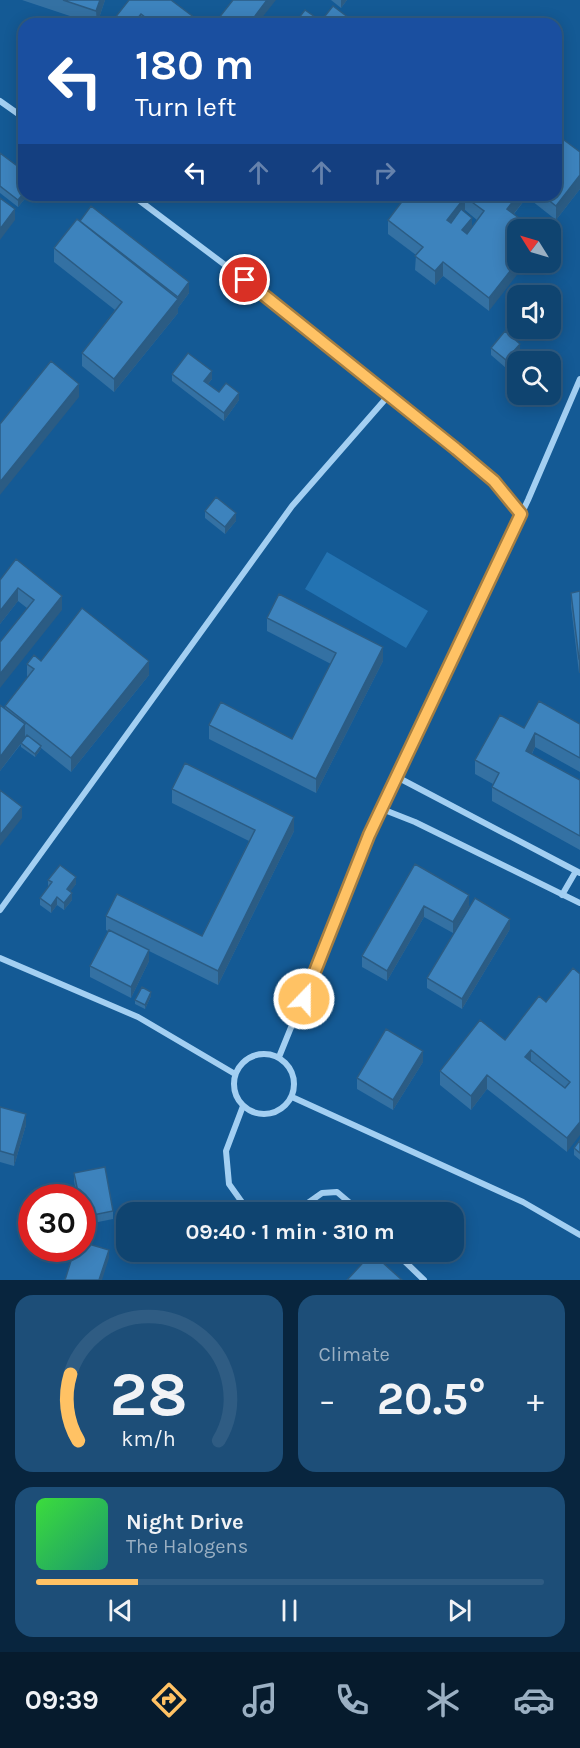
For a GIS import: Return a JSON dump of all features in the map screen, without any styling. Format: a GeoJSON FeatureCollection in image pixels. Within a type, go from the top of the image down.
{"type":"FeatureCollection","features":[{"type":"Feature","properties":{"kind":"street"},"geometry":{"type":"LineString","coordinates":[[0,101],[18,114]]}},
{"type":"Feature","properties":{"kind":"street"},"geometry":{"type":"LineString","coordinates":[[140,201],[245,280],[494,481],[521,514]]}},
{"type":"Feature","properties":{"kind":"street"},"geometry":{"type":"LineString","coordinates":[[279,1057],[365,846],[521,514],[580,379]]}},
{"type":"Feature","properties":{"kind":"street"},"geometry":{"type":"LineString","coordinates":[[0,910],[292,506],[389,395]]}},
{"type":"Feature","properties":{"kind":"street"},"geometry":{"type":"LineString","coordinates":[[397,777],[578,872],[562,895]]}},
{"type":"Feature","properties":{"kind":"street"},"geometry":{"type":"LineString","coordinates":[[382,809],[415,822],[580,903]]}},
{"type":"Feature","properties":{"kind":"street"},"geometry":{"type":"LineString","coordinates":[[0,958],[138,1017],[235,1074]]}},
{"type":"Feature","properties":{"kind":"street"},"geometry":{"type":"LineString","coordinates":[[271,1054],[279,1057],[292,1070],[294,1088],[292,1096],[279,1110],[270,1114],[250,1111],[243,1106],[235,1091],[235,1074],[239,1066],[253,1055],[271,1054]]}},
{"type":"Feature","properties":{"kind":"street"},"geometry":{"type":"LineString","coordinates":[[292,1096],[523,1202],[580,1235]]}},
{"type":"Feature","properties":{"kind":"street"},"geometry":{"type":"LineString","coordinates":[[242,1202],[229,1184],[226,1150],[243,1106]]}},
{"type":"Feature","properties":{"kind":"street"},"geometry":{"type":"LineString","coordinates":[[309,1202],[322,1193],[337,1192],[349,1202]]}},
{"type":"Feature","properties":{"kind":"street"},"geometry":{"type":"LineString","coordinates":[[405,1262],[424,1280]]}},
{"type":"Feature","properties":{"kind":"shaded area"},"geometry":{"type":"Polygon","coordinates":[[[327,552],[428,611],[406,648],[305,589],[327,552]]]}},
{"type":"Feature","properties":{"kind":"building"},"geometry":{"type":"Polygon","coordinates":[[[63,0],[100,0],[96,11],[63,0]]]}},
{"type":"Feature","properties":{"kind":"building"},"geometry":{"type":"Polygon","coordinates":[[[129,0],[171,0],[195,18],[146,18],[141,14],[138,18],[115,18],[129,0]]]}},
{"type":"Feature","properties":{"kind":"building"},"geometry":{"type":"Polygon","coordinates":[[[233,0],[267,0],[254,18],[219,18],[233,0]]]}},
{"type":"Feature","properties":{"kind":"building"},"geometry":{"type":"Polygon","coordinates":[[[333,6],[349,18],[323,18],[333,6]]]}},
{"type":"Feature","properties":{"kind":"building"},"geometry":{"type":"Polygon","coordinates":[[[305,10],[317,18],[299,18],[305,10]]]}},
{"type":"Feature","properties":{"kind":"building"},"geometry":{"type":"Polygon","coordinates":[[[562,138],[580,152],[580,175],[562,198],[562,138]]]}},
{"type":"Feature","properties":{"kind":"building"},"geometry":{"type":"Polygon","coordinates":[[[0,153],[18,166],[18,200],[0,186],[0,153]]]}},
{"type":"Feature","properties":{"kind":"building"},"geometry":{"type":"Polygon","coordinates":[[[0,198],[15,209],[0,229],[0,198]]]}},
{"type":"Feature","properties":{"kind":"building"},"geometry":{"type":"Polygon","coordinates":[[[402,201],[462,201],[447,220],[451,223],[461,209],[472,218],[462,230],[467,234],[484,211],[470,201],[513,201],[507,209],[520,219],[507,219],[509,273],[489,298],[443,262],[435,271],[415,256],[423,247],[388,220],[402,201]]]}},
{"type":"Feature","properties":{"kind":"building"},"geometry":{"type":"Polygon","coordinates":[[[550,201],[560,201],[556,206],[550,201]]]}},
{"type":"Feature","properties":{"kind":"building"},"geometry":{"type":"Polygon","coordinates":[[[91,206],[189,282],[178,297],[80,221],[91,206]]]}},
{"type":"Feature","properties":{"kind":"building"},"geometry":{"type":"Polygon","coordinates":[[[77,219],[178,299],[114,379],[82,353],[122,302],[54,248],[77,219]]]}},
{"type":"Feature","properties":{"kind":"building"},"geometry":{"type":"Polygon","coordinates":[[[505,331],[507,339],[514,339],[520,344],[514,351],[507,351],[506,360],[491,348],[505,331]]]}},
{"type":"Feature","properties":{"kind":"building"},"geometry":{"type":"Polygon","coordinates":[[[188,353],[212,371],[204,381],[219,392],[226,383],[239,393],[224,413],[172,374],[188,353]]]}},
{"type":"Feature","properties":{"kind":"building"},"geometry":{"type":"Polygon","coordinates":[[[51,361],[79,384],[0,482],[0,424],[51,361]]]}},
{"type":"Feature","properties":{"kind":"building"},"geometry":{"type":"Polygon","coordinates":[[[216,497],[236,513],[225,527],[205,511],[216,497]]]}},
{"type":"Feature","properties":{"kind":"building"},"geometry":{"type":"Polygon","coordinates":[[[16,559],[62,596],[0,674],[0,642],[34,600],[18,588],[0,611],[0,580],[16,559]]]}},
{"type":"Feature","properties":{"kind":"building"},"geometry":{"type":"Polygon","coordinates":[[[580,591],[580,659],[579,659],[571,593],[580,591]]]}},
{"type":"Feature","properties":{"kind":"building"},"geometry":{"type":"Polygon","coordinates":[[[279,594],[383,647],[316,779],[209,725],[221,702],[292,739],[336,653],[267,618],[279,594]]]}},
{"type":"Feature","properties":{"kind":"building"},"geometry":{"type":"Polygon","coordinates":[[[82,608],[149,661],[71,758],[5,706],[34,669],[27,664],[34,655],[41,661],[82,608]]]}},
{"type":"Feature","properties":{"kind":"building"},"geometry":{"type":"Polygon","coordinates":[[[539,701],[580,724],[580,758],[535,733],[526,751],[580,780],[580,836],[492,787],[499,773],[475,760],[500,715],[524,728],[539,701]]]}},
{"type":"Feature","properties":{"kind":"building"},"geometry":{"type":"Polygon","coordinates":[[[0,705],[25,724],[0,757],[0,705]]]}},
{"type":"Feature","properties":{"kind":"building"},"geometry":{"type":"Polygon","coordinates":[[[27,735],[41,746],[35,754],[21,743],[27,735]]]}},
{"type":"Feature","properties":{"kind":"building"},"geometry":{"type":"Polygon","coordinates":[[[185,763],[294,817],[218,971],[106,916],[117,894],[202,936],[255,830],[172,789],[185,763]]]}},
{"type":"Feature","properties":{"kind":"building"},"geometry":{"type":"Polygon","coordinates":[[[0,790],[22,807],[0,835],[0,790]]]}},
{"type":"Feature","properties":{"kind":"building"},"geometry":{"type":"Polygon","coordinates":[[[415,864],[469,895],[453,922],[424,906],[387,971],[362,956],[415,864]]]}},
{"type":"Feature","properties":{"kind":"building"},"geometry":{"type":"Polygon","coordinates":[[[60,865],[76,877],[67,889],[72,893],[64,903],[57,897],[51,906],[40,898],[52,882],[48,880],[60,865]]]}},
{"type":"Feature","properties":{"kind":"building"},"geometry":{"type":"Polygon","coordinates":[[[475,898],[510,919],[462,999],[427,978],[475,898]]]}},
{"type":"Feature","properties":{"kind":"building"},"geometry":{"type":"Polygon","coordinates":[[[109,930],[149,950],[131,987],[90,966],[109,930]]]}},
{"type":"Feature","properties":{"kind":"building"},"geometry":{"type":"Polygon","coordinates":[[[573,968],[580,974],[580,1122],[567,1138],[487,1075],[471,1096],[440,1071],[480,1020],[505,1040],[539,996],[546,1002],[573,968]],[[531,1050],[525,1057],[565,1088],[570,1082],[531,1050]]]}},
{"type":"Feature","properties":{"kind":"building"},"geometry":{"type":"Polygon","coordinates":[[[142,987],[151,992],[145,1005],[135,1000],[142,987]]]}},
{"type":"Feature","properties":{"kind":"building"},"geometry":{"type":"Polygon","coordinates":[[[386,1029],[423,1051],[393,1100],[357,1078],[386,1029]]]}},
{"type":"Feature","properties":{"kind":"building"},"geometry":{"type":"Polygon","coordinates":[[[0,1107],[26,1114],[14,1155],[0,1151],[0,1107]]]}},
{"type":"Feature","properties":{"kind":"building"},"geometry":{"type":"Polygon","coordinates":[[[580,1140],[580,1153],[574,1148],[580,1140]]]}},
{"type":"Feature","properties":{"kind":"building"},"geometry":{"type":"Polygon","coordinates":[[[105,1167],[113,1211],[96,1214],[96,1184],[76,1184],[74,1173],[105,1167]]]}},
{"type":"Feature","properties":{"kind":"building"},"geometry":{"type":"Polygon","coordinates":[[[96,1246],[109,1250],[99,1280],[65,1280],[71,1262],[96,1262],[96,1246]]]}},
{"type":"Feature","properties":{"kind":"building"},"geometry":{"type":"Polygon","coordinates":[[[364,1262],[382,1262],[402,1280],[347,1280],[364,1262]]]}},
{"type":"Feature","properties":{"kind":"route"},"geometry":{"type":"LineString","coordinates":[[245,280],[494,481],[521,514],[369,835],[304,999]]}}]}
